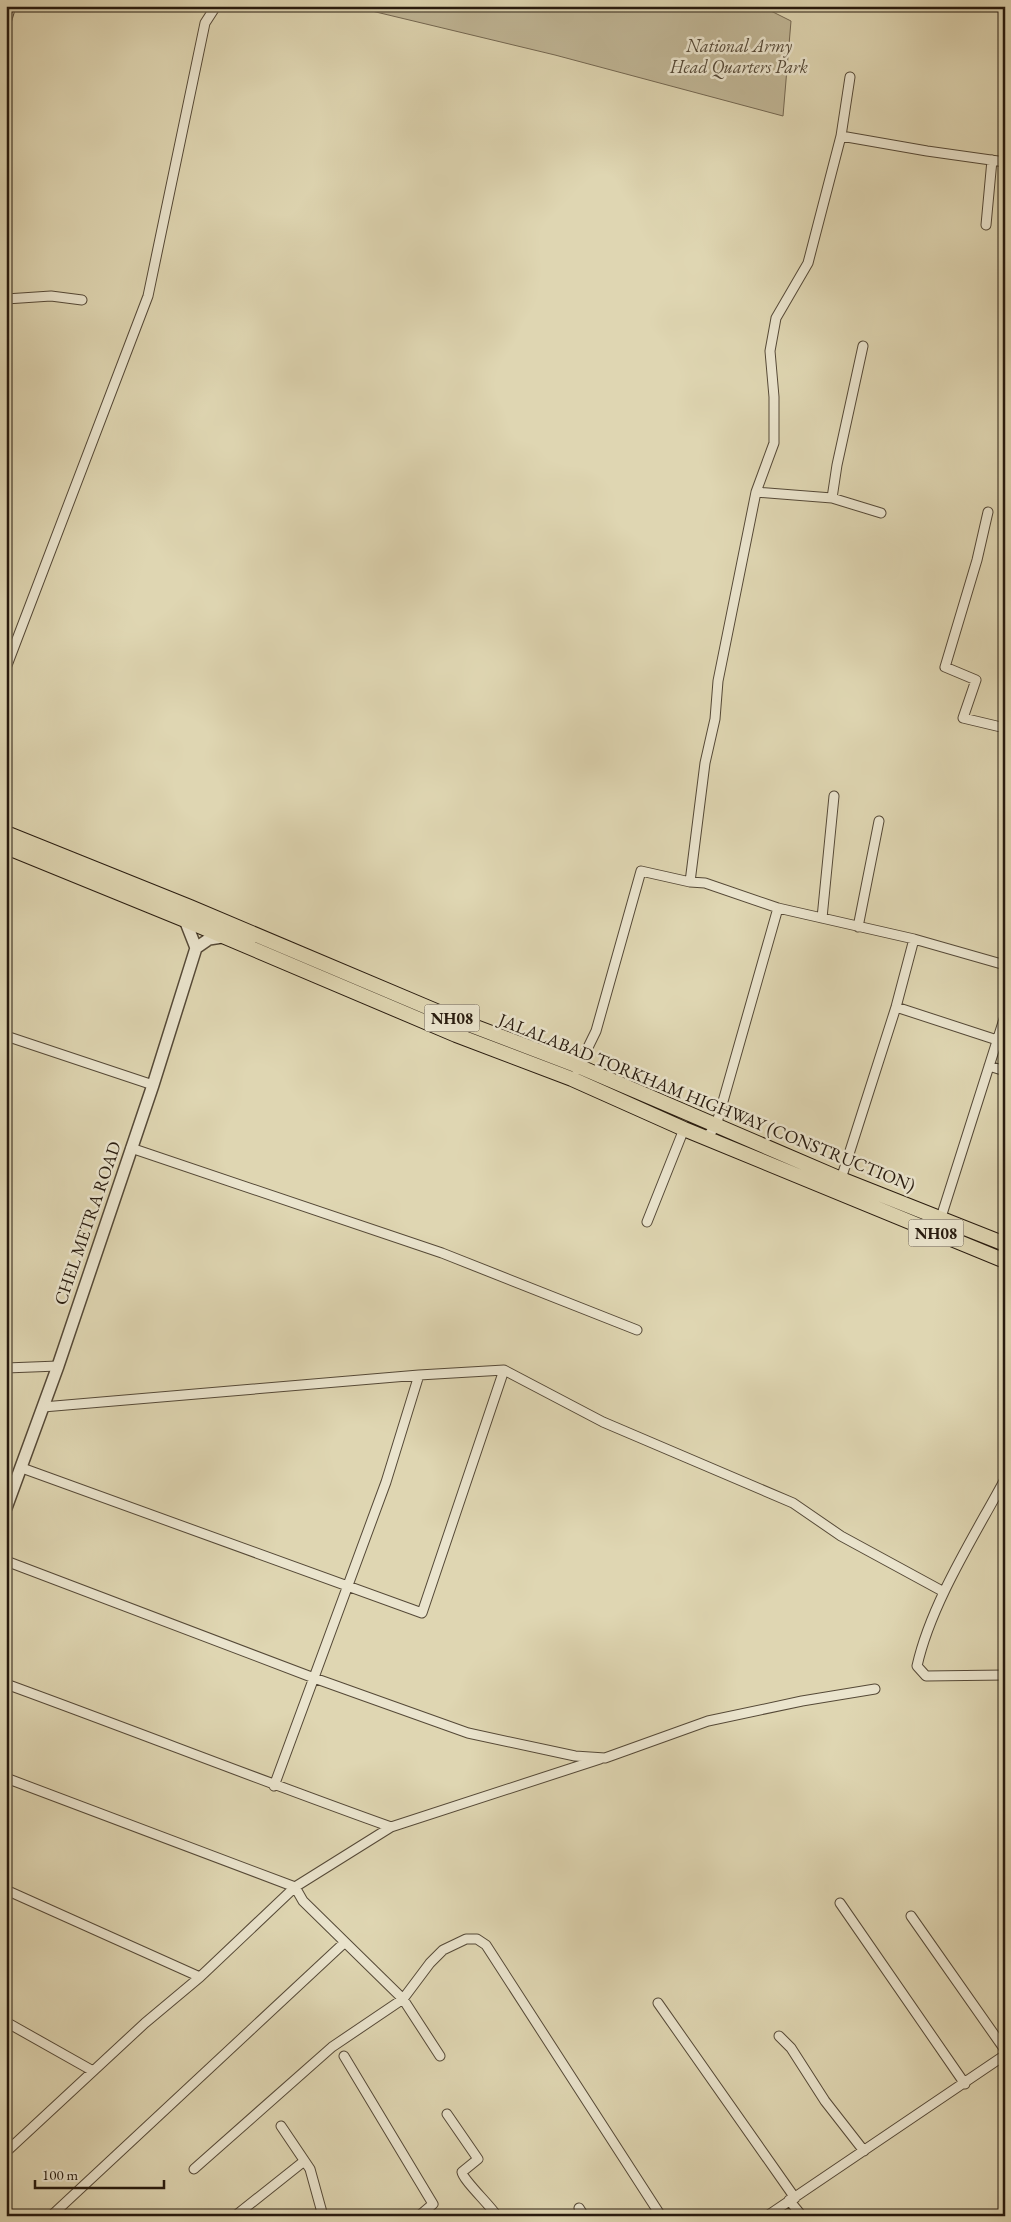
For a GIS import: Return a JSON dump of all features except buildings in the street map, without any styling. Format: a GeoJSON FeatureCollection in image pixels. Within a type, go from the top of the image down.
{"type":"FeatureCollection","features":[{"type":"Feature","properties":{"kind":"highway","name":"JALALABAD TORKHAM HIGHWAY (CONSTRUCTION)"},"geometry":{"type":"LineString","coordinates":[[6,833],[190,907],[460,1021],[578,1066],[841,1179],[1005,1244]]}},
{"type":"Feature","properties":{"kind":"highway","name":"NH08"},"geometry":{"type":"LineString","coordinates":[[6,847],[185,920],[456,1035],[572,1079],[684,1129],[1005,1261]]}},
{"type":"Feature","properties":{"kind":"highway","name":"NH08"},"geometry":{"type":"LineString","coordinates":[[867,1204],[898,1202]]}},
{"type":"Feature","properties":{"kind":"street"},"geometry":{"type":"LineString","coordinates":[[6,22],[11,6]]}},
{"type":"Feature","properties":{"kind":"street"},"geometry":{"type":"LineString","coordinates":[[6,668],[148,296],[205,23],[216,6]]}},
{"type":"Feature","properties":{"kind":"street"},"geometry":{"type":"LineString","coordinates":[[690,882],[705,762],[715,719],[718,681],[756,492],[774,443],[774,397],[770,351],[776,318],[808,263],[841,136],[850,78]]}},
{"type":"Feature","properties":{"kind":"street"},"geometry":{"type":"LineString","coordinates":[[841,136],[1005,162]]}},
{"type":"Feature","properties":{"kind":"street"},"geometry":{"type":"LineString","coordinates":[[986,225],[992,160]]}},
{"type":"Feature","properties":{"kind":"street"},"geometry":{"type":"LineString","coordinates":[[6,299],[51,296],[82,300]]}},
{"type":"Feature","properties":{"kind":"street"},"geometry":{"type":"LineString","coordinates":[[832,498],[837,465],[863,346]]}},
{"type":"Feature","properties":{"kind":"street"},"geometry":{"type":"LineString","coordinates":[[756,492],[832,498],[881,513]]}},
{"type":"Feature","properties":{"kind":"street"},"geometry":{"type":"LineString","coordinates":[[988,512],[977,560],[945,667],[976,680],[963,718],[1005,728]]}},
{"type":"Feature","properties":{"kind":"street"},"geometry":{"type":"LineString","coordinates":[[822,918],[834,796]]}},
{"type":"Feature","properties":{"kind":"street"},"geometry":{"type":"LineString","coordinates":[[858,926],[880,821]]}},
{"type":"Feature","properties":{"kind":"street"},"geometry":{"type":"LineString","coordinates":[[572,1079],[596,1031],[641,871],[690,882],[705,883],[778,908],[914,939],[1005,965]]}},
{"type":"Feature","properties":{"kind":"street"},"geometry":{"type":"LineString","coordinates":[[706,1138],[716,1126],[778,908]]}},
{"type":"Feature","properties":{"kind":"street"},"geometry":{"type":"LineString","coordinates":[[185,920],[196,948],[209,939],[222,936]]}},
{"type":"Feature","properties":{"kind":"street"},"geometry":{"type":"LineString","coordinates":[[831,1190],[841,1179],[896,1007],[914,939]]}},
{"type":"Feature","properties":{"kind":"street","name":"CHEL METRA ROAD"},"geometry":{"type":"LineString","coordinates":[[6,1508],[58,1366],[153,1084],[196,948]]}},
{"type":"Feature","properties":{"kind":"street"},"geometry":{"type":"LineString","coordinates":[[896,1007],[997,1040]]}},
{"type":"Feature","properties":{"kind":"street"},"geometry":{"type":"LineString","coordinates":[[936,1233],[1005,1016]]}},
{"type":"Feature","properties":{"kind":"street"},"geometry":{"type":"LineString","coordinates":[[6,1036],[153,1084]]}},
{"type":"Feature","properties":{"kind":"street"},"geometry":{"type":"LineString","coordinates":[[989,1066],[1005,1071]]}},
{"type":"Feature","properties":{"kind":"street"},"geometry":{"type":"LineString","coordinates":[[647,1222],[684,1129]]}},
{"type":"Feature","properties":{"kind":"street"},"geometry":{"type":"LineString","coordinates":[[131,1148],[442,1252],[638,1330]]}},
{"type":"Feature","properties":{"kind":"street"},"geometry":{"type":"LineString","coordinates":[[6,1368],[58,1366]]}},
{"type":"Feature","properties":{"kind":"street"},"geometry":{"type":"LineString","coordinates":[[43,1407],[419,1375],[504,1370],[603,1422],[793,1503],[842,1536],[944,1592]]}},
{"type":"Feature","properties":{"kind":"street"},"geometry":{"type":"LineString","coordinates":[[22,1468],[422,1613],[504,1370]]}},
{"type":"Feature","properties":{"kind":"street"},"geometry":{"type":"LineString","coordinates":[[274,1786],[386,1482],[419,1375]]}},
{"type":"Feature","properties":{"kind":"street"},"geometry":{"type":"LineString","coordinates":[[1005,1478],[944,1592],[923,1641],[917,1666],[926,1676],[1005,1675]]}},
{"type":"Feature","properties":{"kind":"street"},"geometry":{"type":"LineString","coordinates":[[6,1561],[314,1678],[468,1733],[574,1756],[605,1758]]}},
{"type":"Feature","properties":{"kind":"street"},"geometry":{"type":"LineString","coordinates":[[6,1684],[197,1754],[274,1786],[391,1827]]}},
{"type":"Feature","properties":{"kind":"street"},"geometry":{"type":"LineString","coordinates":[[6,2152],[93,2071],[200,1977],[295,1886],[369,1843],[391,1827],[605,1758],[708,1721],[802,1701],[876,1689]]}},
{"type":"Feature","properties":{"kind":"street"},"geometry":{"type":"LineString","coordinates":[[6,1778],[295,1886],[303,1900],[344,1943],[403,1999],[440,2056]]}},
{"type":"Feature","properties":{"kind":"street"},"geometry":{"type":"LineString","coordinates":[[6,1890],[200,1977]]}},
{"type":"Feature","properties":{"kind":"street"},"geometry":{"type":"LineString","coordinates":[[840,1903],[965,2084]]}},
{"type":"Feature","properties":{"kind":"street"},"geometry":{"type":"LineString","coordinates":[[911,1916],[1005,2050]]}},
{"type":"Feature","properties":{"kind":"street"},"geometry":{"type":"LineString","coordinates":[[194,2169],[217,2146],[332,2047],[403,1999],[430,1963],[443,1950],[466,1938],[477,1939],[486,1945],[661,2216]]}},
{"type":"Feature","properties":{"kind":"street"},"geometry":{"type":"LineString","coordinates":[[52,2216],[344,1943]]}},
{"type":"Feature","properties":{"kind":"street"},"geometry":{"type":"LineString","coordinates":[[658,2004],[802,2216]]}},
{"type":"Feature","properties":{"kind":"street"},"geometry":{"type":"LineString","coordinates":[[6,2022],[93,2071]]}},
{"type":"Feature","properties":{"kind":"street"},"geometry":{"type":"LineString","coordinates":[[779,2036],[791,2048],[825,2102],[864,2151]]}},
{"type":"Feature","properties":{"kind":"street"},"geometry":{"type":"LineString","coordinates":[[767,2216],[965,2084],[1005,2055]]}},
{"type":"Feature","properties":{"kind":"street"},"geometry":{"type":"LineString","coordinates":[[344,2056],[433,2204],[420,2216]]}},
{"type":"Feature","properties":{"kind":"street"},"geometry":{"type":"LineString","coordinates":[[447,2114],[478,2159],[462,2172],[463,2177],[481,2195],[497,2216]]}},
{"type":"Feature","properties":{"kind":"street"},"geometry":{"type":"LineString","coordinates":[[282,2126],[303,2162],[310,2169],[323,2216]]}},
{"type":"Feature","properties":{"kind":"street"},"geometry":{"type":"LineString","coordinates":[[235,2216],[303,2162]]}},
{"type":"Feature","properties":{"kind":"green space","name":"National Army Head Quarters Park"},"geometry":{"type":"Polygon","coordinates":[[[351,6],[761,6],[791,21],[783,116],[555,55],[351,6]]]}}]}
